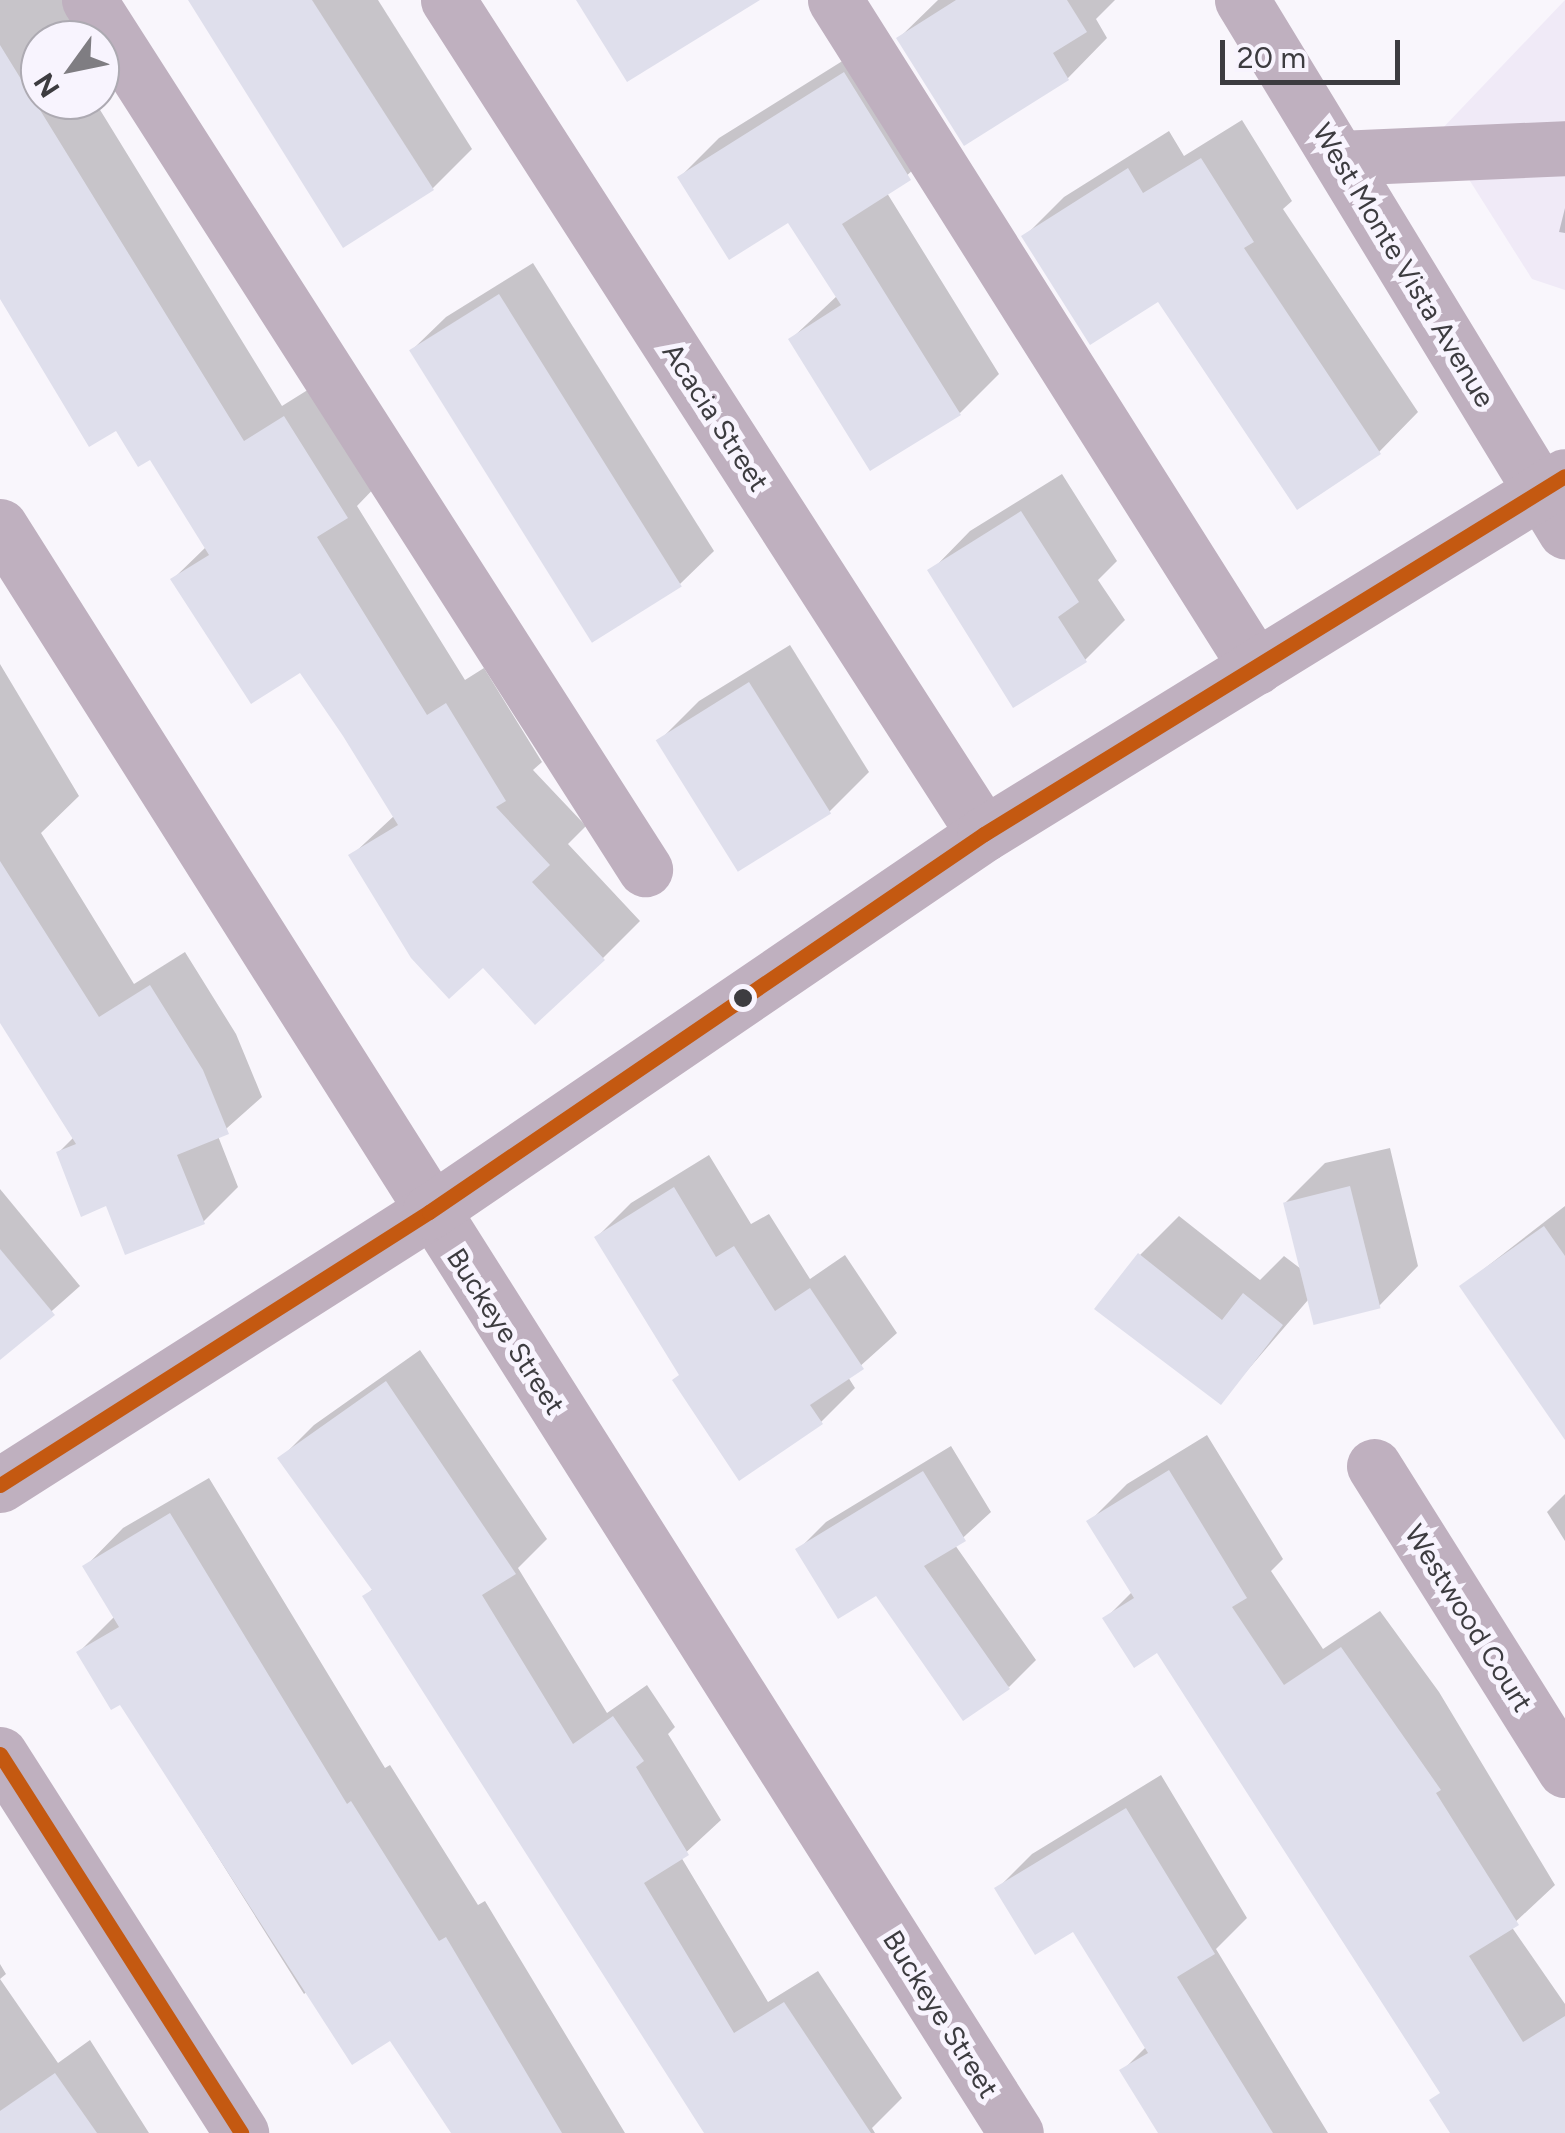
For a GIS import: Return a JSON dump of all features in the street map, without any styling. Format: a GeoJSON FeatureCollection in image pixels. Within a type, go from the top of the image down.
{"type":"FeatureCollection","features":[{"type":"Feature","properties":{"kind":"street"},"geometry":{"type":"LineString","coordinates":[[88,0],[645,869]]}},
{"type":"Feature","properties":{"kind":"street","name":"Acacia Street"},"geometry":{"type":"LineString","coordinates":[[448,0],[984,834]]}},
{"type":"Feature","properties":{"kind":"street"},"geometry":{"type":"LineString","coordinates":[[835,0],[1256,667]]}},
{"type":"Feature","properties":{"kind":"street","name":"West Monte Vista Avenue"},"geometry":{"type":"LineString","coordinates":[[1242,0],[1557,500]]}},
{"type":"Feature","properties":{"kind":"street"},"geometry":{"type":"LineString","coordinates":[[1339,158],[1565,148]]}},
{"type":"Feature","properties":{"kind":"street"},"geometry":{"type":"LineString","coordinates":[[0,1485],[429,1212],[984,834],[1256,667],[1557,500]]}},
{"type":"Feature","properties":{"kind":"street","name":"Buckeye Street"},"geometry":{"type":"LineString","coordinates":[[0,526],[429,1212],[1016,2133]]}},
{"type":"Feature","properties":{"kind":"street","name":"Westwood Court"},"geometry":{"type":"LineString","coordinates":[[1374,1466],[1565,1770]]}},
{"type":"Feature","properties":{"kind":"street"},"geometry":{"type":"LineString","coordinates":[[0,1754],[241,2133]]}},
{"type":"Feature","properties":{"kind":"shaded area"},"geometry":{"type":"Polygon","coordinates":[[[1565,0],[1565,290],[1532,279],[1439,132],[1565,0]]]}},
{"type":"Feature","properties":{"kind":"building"},"geometry":{"type":"Polygon","coordinates":[[[188,0],[312,0],[434,190],[343,248],[188,0]]]}},
{"type":"Feature","properties":{"kind":"building"},"geometry":{"type":"Polygon","coordinates":[[[576,0],[760,0],[627,82],[576,0]]]}},
{"type":"Feature","properties":{"kind":"building"},"geometry":{"type":"Polygon","coordinates":[[[956,0],[1067,0],[1087,32],[1053,53],[1069,80],[964,146],[896,38],[956,0]]]}},
{"type":"Feature","properties":{"kind":"building"},"geometry":{"type":"Polygon","coordinates":[[[0,45],[20,77],[20,120],[46,120],[244,441],[284,416],[348,518],[317,537],[427,715],[446,703],[506,801],[496,807],[550,865],[532,882],[605,960],[535,1025],[483,968],[449,999],[411,958],[348,855],[398,825],[343,736],[300,673],[251,704],[170,579],[209,555],[150,460],[138,467],[116,431],[89,447],[0,299],[0,45]]]}},
{"type":"Feature","properties":{"kind":"building"},"geometry":{"type":"Polygon","coordinates":[[[844,72],[911,180],[842,224],[961,415],[870,471],[788,339],[841,305],[788,223],[729,260],[677,177],[844,72]]]}},
{"type":"Feature","properties":{"kind":"building"},"geometry":{"type":"Polygon","coordinates":[[[1201,158],[1254,242],[1244,248],[1381,454],[1297,510],[1158,302],[1090,345],[1021,236],[1128,168],[1143,193],[1201,158]]]}},
{"type":"Feature","properties":{"kind":"building"},"geometry":{"type":"Polygon","coordinates":[[[499,294],[682,587],[592,643],[409,350],[499,294]]]}},
{"type":"Feature","properties":{"kind":"building"},"geometry":{"type":"Polygon","coordinates":[[[1021,511],[1079,602],[1058,617],[1087,662],[1013,708],[927,570],[1021,511]]]}},
{"type":"Feature","properties":{"kind":"building"},"geometry":{"type":"Polygon","coordinates":[[[749,682],[831,813],[738,872],[656,740],[749,682]]]}},
{"type":"Feature","properties":{"kind":"building"},"geometry":{"type":"Polygon","coordinates":[[[0,861],[99,1017],[150,985],[203,1070],[229,1134],[177,1155],[205,1224],[125,1255],[106,1206],[81,1217],[56,1152],[76,1144],[0,1023],[0,861]]]}},
{"type":"Feature","properties":{"kind":"building"},"geometry":{"type":"Polygon","coordinates":[[[1350,1186],[1380,1308],[1314,1325],[1283,1203],[1350,1186]]]}},
{"type":"Feature","properties":{"kind":"building"},"geometry":{"type":"Polygon","coordinates":[[[674,1187],[716,1257],[734,1246],[775,1311],[810,1288],[864,1369],[810,1405],[823,1424],[739,1481],[672,1380],[679,1375],[594,1237],[674,1187]]]}},
{"type":"Feature","properties":{"kind":"building"},"geometry":{"type":"Polygon","coordinates":[[[1544,1226],[1565,1256],[1565,1440],[1459,1286],[1544,1226]]]}},
{"type":"Feature","properties":{"kind":"building"},"geometry":{"type":"Polygon","coordinates":[[[0,1249],[55,1315],[0,1360],[0,1249]]]}},
{"type":"Feature","properties":{"kind":"building"},"geometry":{"type":"Polygon","coordinates":[[[1138,1253],[1222,1320],[1243,1293],[1283,1325],[1221,1405],[1094,1309],[1138,1253]]]}},
{"type":"Feature","properties":{"kind":"building"},"geometry":{"type":"Polygon","coordinates":[[[386,1381],[516,1574],[482,1595],[573,1744],[613,1716],[644,1761],[636,1767],[689,1855],[644,1883],[734,2033],[784,2002],[871,2133],[704,2133],[362,1596],[372,1590],[277,1458],[386,1381]]]}},
{"type":"Feature","properties":{"kind":"building"},"geometry":{"type":"Polygon","coordinates":[[[1169,1470],[1247,1598],[1232,1607],[1284,1685],[1341,1647],[1441,1790],[1436,1793],[1519,1925],[1469,1956],[1523,2042],[1565,2016],[1565,2133],[1450,2133],[1429,2100],[1440,2093],[1157,1653],[1134,1668],[1102,1618],[1134,1598],[1086,1521],[1169,1470]]]}},
{"type":"Feature","properties":{"kind":"building"},"geometry":{"type":"Polygon","coordinates":[[[923,1471],[966,1541],[924,1566],[1010,1689],[963,1721],[876,1596],[838,1619],[795,1549],[923,1471]]]}},
{"type":"Feature","properties":{"kind":"building"},"geometry":{"type":"Polygon","coordinates":[[[170,1513],[347,1804],[351,1801],[439,1941],[446,1937],[562,2133],[451,2133],[390,2041],[352,2065],[120,1705],[111,1710],[76,1652],[119,1627],[82,1566],[170,1513]]]}},
{"type":"Feature","properties":{"kind":"building"},"geometry":{"type":"Polygon","coordinates":[[[1126,1808],[1215,1954],[1177,1977],[1273,2133],[1158,2133],[1119,2070],[1148,2053],[1073,1932],[1035,1955],[994,1888],[1126,1808]]]}},
{"type":"Feature","properties":{"kind":"building"},"geometry":{"type":"Polygon","coordinates":[[[55,2073],[97,2133],[0,2133],[0,2111],[55,2073]]]}},
{"type":"Feature","properties":{"kind":"transit line"},"geometry":{"type":"LineString","coordinates":[[0,1485],[429,1212],[984,834],[1565,476]]}},
{"type":"Feature","properties":{"kind":"transit line"},"geometry":{"type":"LineString","coordinates":[[0,1754],[241,2133]]}}]}
